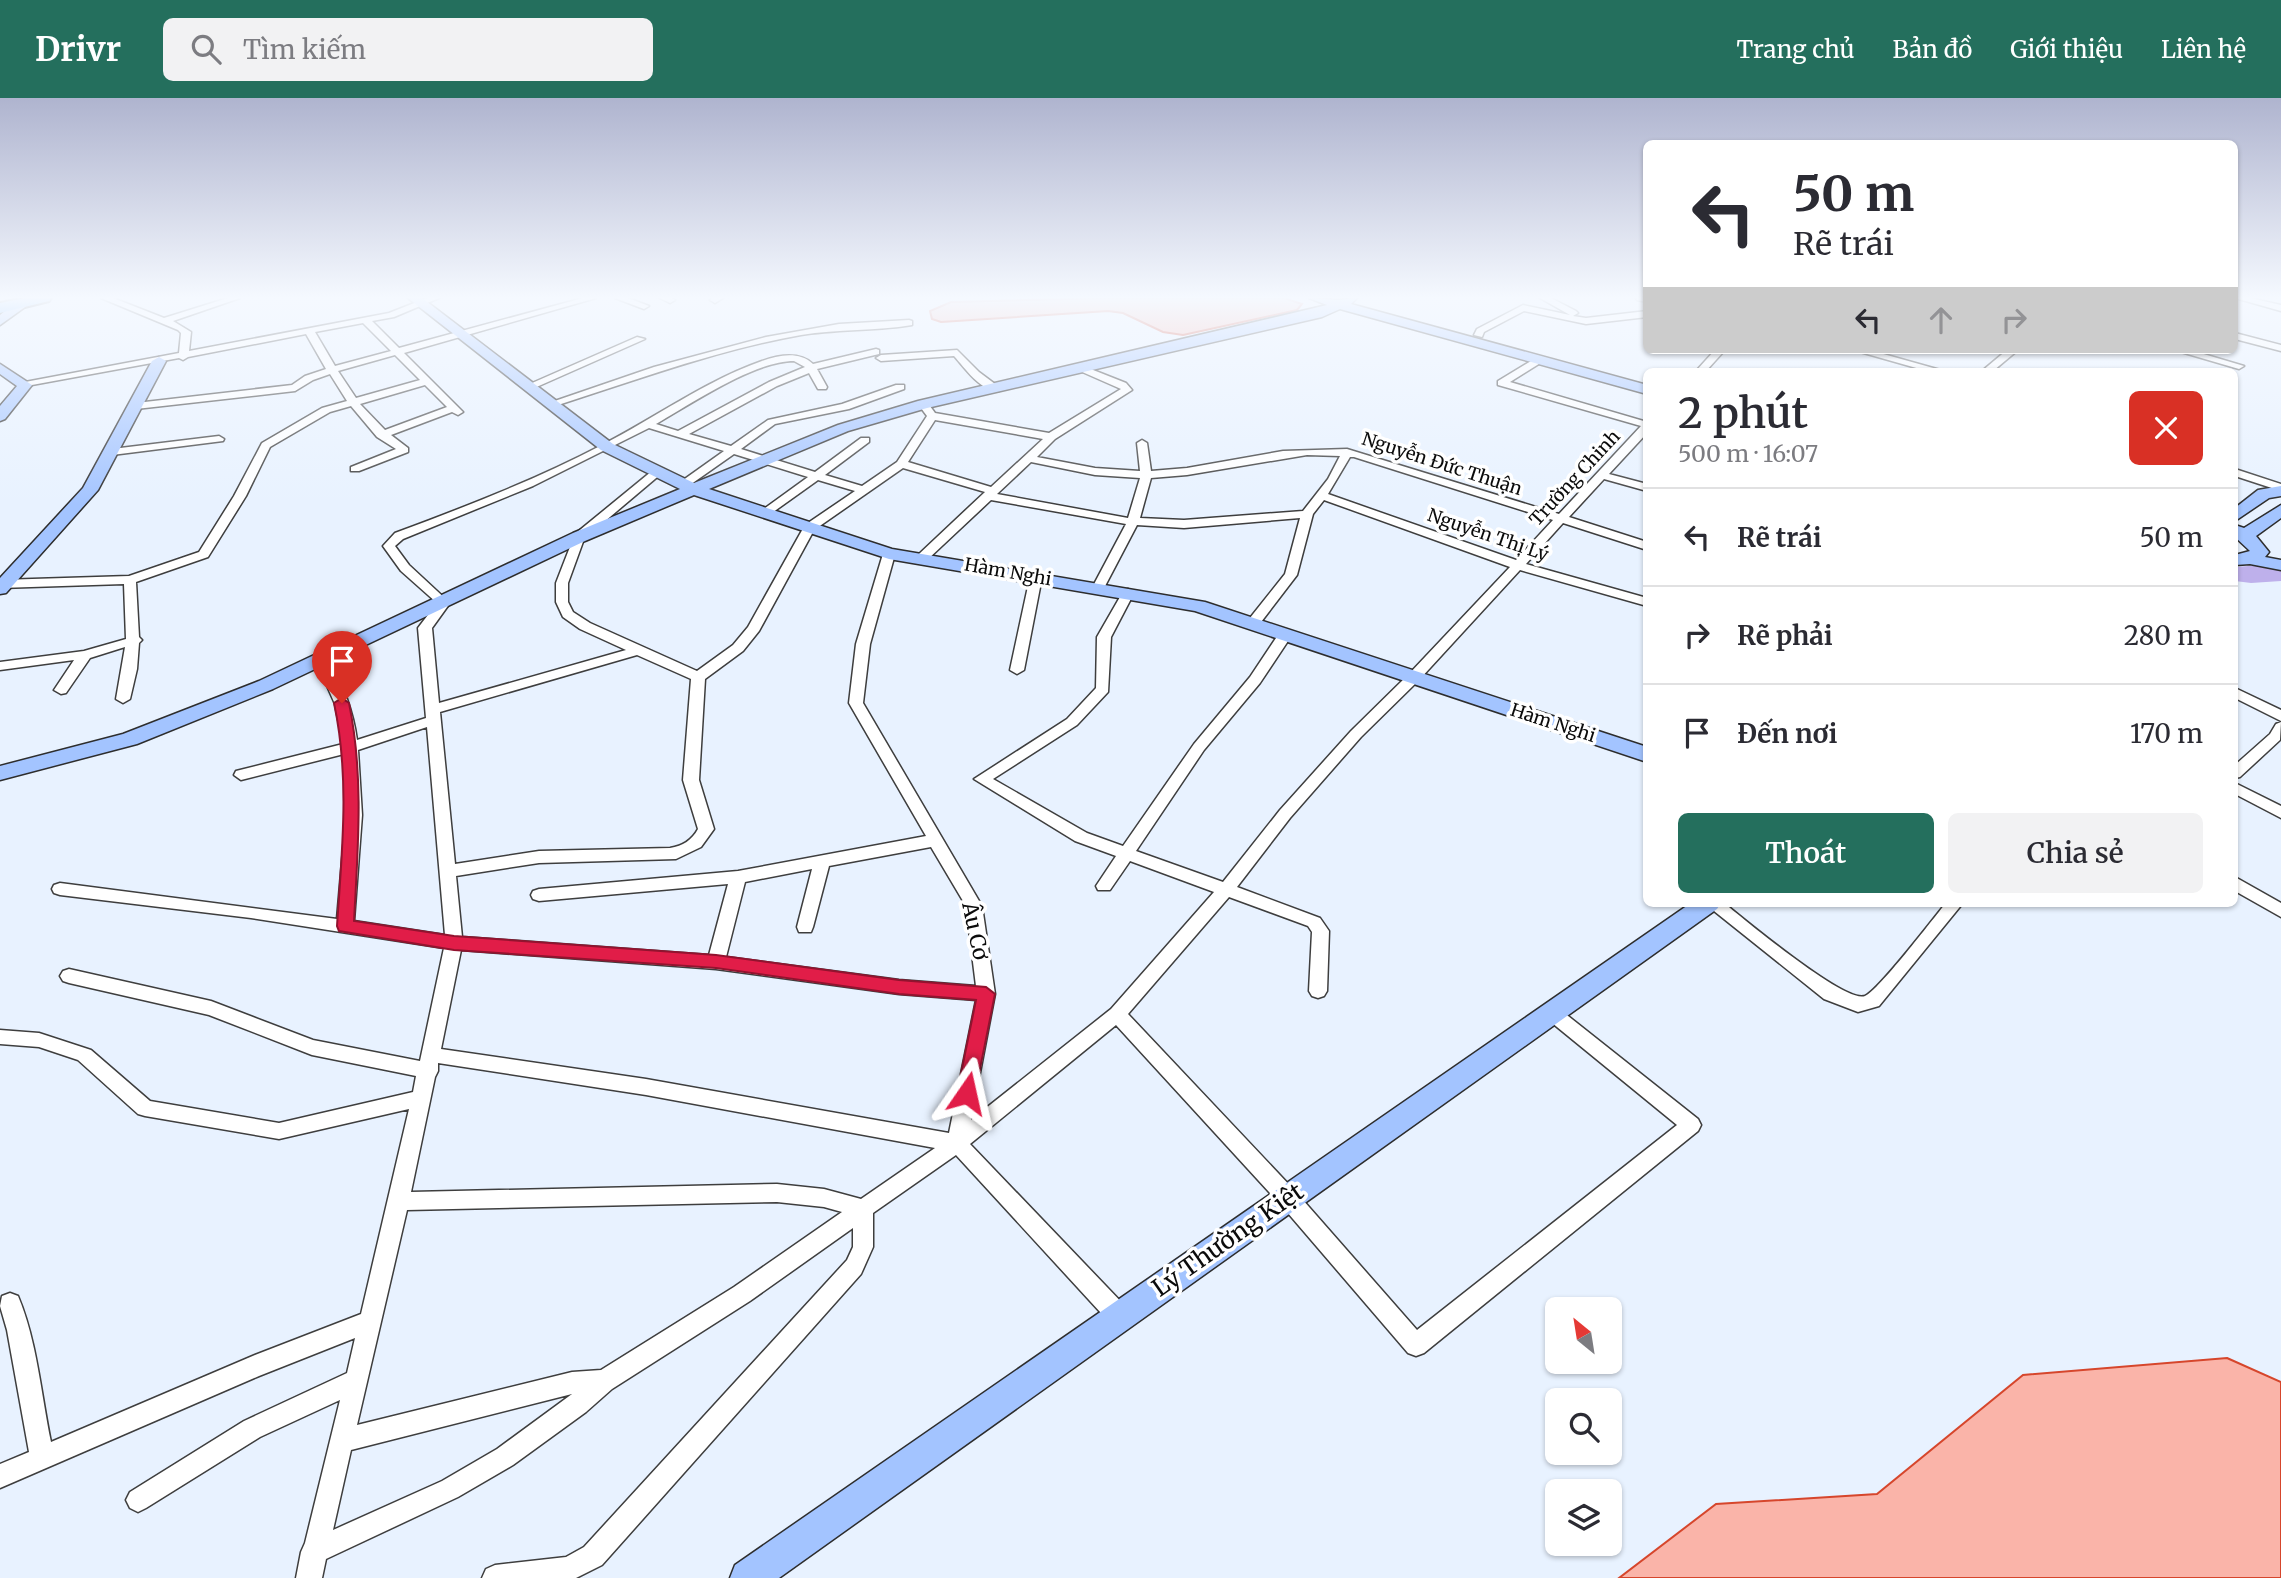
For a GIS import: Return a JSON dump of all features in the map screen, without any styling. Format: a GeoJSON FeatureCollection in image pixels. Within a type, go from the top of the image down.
{"type":"FeatureCollection","features":[{"type":"Feature","properties":{"kind":"main road"},"geometry":{"type":"LineString","coordinates":[[2238,514],[2264,494],[2281,490]]}},
{"type":"Feature","properties":{"kind":"main road"},"geometry":{"type":"LineString","coordinates":[[2243,559],[2281,565]]}},
{"type":"Feature","properties":{"kind":"street"},"geometry":{"type":"LineString","coordinates":[[3,410],[25,385],[129,367]]}},
{"type":"Feature","properties":{"kind":"street"},"geometry":{"type":"LineString","coordinates":[[2,585],[90,490],[156,367]]}},
{"type":"Feature","properties":{"kind":"street"},"geometry":{"type":"LineString","coordinates":[[330,367],[353,402],[381,435],[404,450],[355,469]]}},
{"type":"Feature","properties":{"kind":"street"},"geometry":{"type":"LineString","coordinates":[[136,407],[295,388],[309,378],[343,367]]}},
{"type":"Feature","properties":{"kind":"street"},"geometry":{"type":"LineString","coordinates":[[381,435],[454,410],[411,367]]}},
{"type":"Feature","properties":{"kind":"street","name":"Hàm Nghi"},"geometry":{"type":"LineString","coordinates":[[503,367],[607,447],[656,473],[809,528],[889,554],[923,557],[1198,606],[1643,754]]}},
{"type":"Feature","properties":{"kind":"street"},"geometry":{"type":"LineString","coordinates":[[528,387],[575,367]]}},
{"type":"Feature","properties":{"kind":"street"},"geometry":{"type":"LineString","coordinates":[[551,404],[668,367]]}},
{"type":"Feature","properties":{"kind":"street"},"geometry":{"type":"LineString","coordinates":[[444,603],[405,568],[390,549],[394,539],[525,486],[607,447],[733,377],[758,367]]}},
{"type":"Feature","properties":{"kind":"street"},"geometry":{"type":"LineString","coordinates":[[682,433],[746,396],[819,367]]}},
{"type":"Feature","properties":{"kind":"street"},"geometry":{"type":"LineString","coordinates":[[968,367],[995,389]]}},
{"type":"Feature","properties":{"kind":"street"},"geometry":{"type":"LineString","coordinates":[[0,773],[130,739],[266,685],[689,487],[844,428],[928,410],[995,389],[1090,367]]}},
{"type":"Feature","properties":{"kind":"street"},"geometry":{"type":"LineString","coordinates":[[1526,367],[1502,383],[1643,425]]}},
{"type":"Feature","properties":{"kind":"street"},"geometry":{"type":"LineString","coordinates":[[1577,367],[1643,389]]}},
{"type":"Feature","properties":{"kind":"street"},"geometry":{"type":"LineString","coordinates":[[1591,367],[1643,379]]}},
{"type":"Feature","properties":{"kind":"street"},"geometry":{"type":"LineString","coordinates":[[0,368],[25,385]]}},
{"type":"Feature","properties":{"kind":"street"},"geometry":{"type":"LineString","coordinates":[[814,368],[822,387]]}},
{"type":"Feature","properties":{"kind":"street"},"geometry":{"type":"LineString","coordinates":[[923,557],[1051,437],[1127,390],[1122,385],[1083,369]]}},
{"type":"Feature","properties":{"kind":"street"},"geometry":{"type":"LineString","coordinates":[[2,585],[131,580],[204,554],[240,496],[266,445],[326,410],[425,382]]}},
{"type":"Feature","properties":{"kind":"street"},"geometry":{"type":"LineString","coordinates":[[689,487],[733,448],[781,419],[845,407],[900,387]]}},
{"type":"Feature","properties":{"kind":"street"},"geometry":{"type":"LineString","coordinates":[[928,410],[1051,437]]}},
{"type":"Feature","properties":{"kind":"street"},"geometry":{"type":"LineString","coordinates":[[698,677],[738,648],[754,628],[809,528],[901,464],[928,410]]}},
{"type":"Feature","properties":{"kind":"street"},"geometry":{"type":"LineString","coordinates":[[645,424],[733,448],[864,490]]}},
{"type":"Feature","properties":{"kind":"street","name":"Trường Chinh"},"geometry":{"type":"LineString","coordinates":[[313,1552],[362,1532],[484,1470],[542,1431],[604,1381],[742,1294],[957,1143],[1117,1014],[1224,892],[1285,814],[1329,764],[1414,677],[1643,430]]}},
{"type":"Feature","properties":{"kind":"street"},"geometry":{"type":"LineString","coordinates":[[112,452],[219,439]]}},
{"type":"Feature","properties":{"kind":"street"},"geometry":{"type":"LineString","coordinates":[[765,513],[865,440]]}},
{"type":"Feature","properties":{"kind":"street"},"geometry":{"type":"LineString","coordinates":[[1098,588],[1133,522],[1146,474],[1142,443]]}},
{"type":"Feature","properties":{"kind":"street","name":"Nguyễn Đức Thuận"},"geometry":{"type":"LineString","coordinates":[[1029,458],[1089,471],[1146,474],[1327,448],[1643,545]]}},
{"type":"Feature","properties":{"kind":"street"},"geometry":{"type":"LineString","coordinates":[[1253,623],[1291,575],[1307,514],[1347,452]]}},
{"type":"Feature","properties":{"kind":"street"},"geometry":{"type":"LineString","coordinates":[[901,464],[990,494],[1064,512],[1133,522],[1184,523],[1307,514]]}},
{"type":"Feature","properties":{"kind":"street"},"geometry":{"type":"LineString","coordinates":[[656,473],[579,537],[562,583],[564,609],[585,626],[698,677]]}},
{"type":"Feature","properties":{"kind":"street"},"geometry":{"type":"LineString","coordinates":[[2238,473],[2281,490]]}},
{"type":"Feature","properties":{"kind":"street"},"geometry":{"type":"LineString","coordinates":[[1602,475],[1643,487]]}},
{"type":"Feature","properties":{"kind":"street","name":"Nguyễn Thị Lý"},"geometry":{"type":"LineString","coordinates":[[1321,495],[1517,565],[1643,601]]}},
{"type":"Feature","properties":{"kind":"street"},"geometry":{"type":"LineString","coordinates":[[2245,535],[2281,510]]}},
{"type":"Feature","properties":{"kind":"street"},"geometry":{"type":"LineString","coordinates":[[2245,535],[2281,549]]}},
{"type":"Feature","properties":{"kind":"street"},"geometry":{"type":"LineString","coordinates":[[2243,559],[2260,552],[2245,535]]}},
{"type":"Feature","properties":{"kind":"street","name":"Âu Cơ"},"geometry":{"type":"LineString","coordinates":[[889,554],[863,644],[856,703],[974,906],[986,994],[957,1143]]}},
{"type":"Feature","properties":{"kind":"street"},"geometry":{"type":"LineString","coordinates":[[1017,670],[1036,577]]}},
{"type":"Feature","properties":{"kind":"street"},"geometry":{"type":"LineString","coordinates":[[123,699],[132,672],[135,640],[131,580]]}},
{"type":"Feature","properties":{"kind":"street"},"geometry":{"type":"LineString","coordinates":[[1128,593],[1104,637],[1103,689],[1072,722],[982,779],[1061,828],[1124,855],[1318,924],[1321,931],[1318,991]]}},
{"type":"Feature","properties":{"kind":"street"},"geometry":{"type":"LineString","coordinates":[[309,1578],[313,1552],[343,1440],[399,1201],[454,943],[450,870],[425,628],[444,603]]}},
{"type":"Feature","properties":{"kind":"street"},"geometry":{"type":"LineString","coordinates":[[1104,887],[1199,747],[1255,680],[1285,635]]}},
{"type":"Feature","properties":{"kind":"street"},"geometry":{"type":"LineString","coordinates":[[0,666],[85,654],[135,640]]}},
{"type":"Feature","properties":{"kind":"street"},"geometry":{"type":"LineString","coordinates":[[241,775],[351,747],[434,715],[639,650]]}},
{"type":"Feature","properties":{"kind":"street"},"geometry":{"type":"LineString","coordinates":[[61,690],[85,654]]}},
{"type":"Feature","properties":{"kind":"street"},"geometry":{"type":"LineString","coordinates":[[322,659],[342,703],[351,747],[353,807],[345,926]]}},
{"type":"Feature","properties":{"kind":"street"},"geometry":{"type":"LineString","coordinates":[[450,870],[539,857],[670,853],[684,851],[696,844],[706,829],[691,780],[698,677]]}},
{"type":"Feature","properties":{"kind":"street"},"geometry":{"type":"LineString","coordinates":[[2238,694],[2281,716]]}},
{"type":"Feature","properties":{"kind":"street"},"geometry":{"type":"LineString","coordinates":[[2238,769],[2275,737],[2281,727]]}},
{"type":"Feature","properties":{"kind":"street"},"geometry":{"type":"LineString","coordinates":[[2238,790],[2281,813]]}},
{"type":"Feature","properties":{"kind":"street"},"geometry":{"type":"LineString","coordinates":[[540,895],[738,877],[937,840]]}},
{"type":"Feature","properties":{"kind":"street"},"geometry":{"type":"LineString","coordinates":[[805,927],[822,862]]}},
{"type":"Feature","properties":{"kind":"street"},"geometry":{"type":"LineString","coordinates":[[716,961],[738,877]]}},
{"type":"Feature","properties":{"kind":"street"},"geometry":{"type":"LineString","coordinates":[[2238,885],[2281,911]]}},
{"type":"Feature","properties":{"kind":"street"},"geometry":{"type":"LineString","coordinates":[[60,889],[454,943],[716,961],[899,987],[986,994]]}},
{"type":"Feature","properties":{"kind":"street","name":"Lý Thường Kiệt"},"geometry":{"type":"LineString","coordinates":[[748,1578],[1705,907]]}},
{"type":"Feature","properties":{"kind":"street"},"geometry":{"type":"LineString","coordinates":[[1716,907],[1830,994],[1858,1005],[1873,1001],[1931,936],[1952,907]]}},
{"type":"Feature","properties":{"kind":"street"},"geometry":{"type":"LineString","coordinates":[[69,976],[211,1008],[312,1047],[646,1087],[957,1143],[1119,1317]]}},
{"type":"Feature","properties":{"kind":"street"},"geometry":{"type":"LineString","coordinates":[[1117,1014],[1288,1198],[1416,1345],[1691,1125],[1552,1013]]}},
{"type":"Feature","properties":{"kind":"street"},"geometry":{"type":"LineString","coordinates":[[0,1038],[40,1040],[84,1055],[145,1108],[279,1131],[422,1098]]}},
{"type":"Feature","properties":{"kind":"street"},"geometry":{"type":"LineString","coordinates":[[399,1201],[777,1193],[824,1198],[863,1209],[863,1247],[854,1267],[624,1525],[579,1565],[495,1578]]}},
{"type":"Feature","properties":{"kind":"street"},"geometry":{"type":"LineString","coordinates":[[10,1303],[18,1330],[42,1458]]}},
{"type":"Feature","properties":{"kind":"street"},"geometry":{"type":"LineString","coordinates":[[0,1476],[255,1366],[371,1321]]}},
{"type":"Feature","properties":{"kind":"street"},"geometry":{"type":"LineString","coordinates":[[138,1500],[252,1429],[357,1380]]}},
{"type":"Feature","properties":{"kind":"street"},"geometry":{"type":"LineString","coordinates":[[343,1440],[572,1383],[604,1381]]}},
{"type":"Feature","properties":{"kind":"shaded area"},"geometry":{"type":"Polygon","coordinates":[[[2261,565],[2281,568],[2281,581],[2238,581],[2238,567],[2261,565]]]}},
{"type":"Feature","properties":{"kind":"shaded area"},"geometry":{"type":"Polygon","coordinates":[[[2227,1358],[2281,1382],[2281,1578],[1619,1578],[1716,1504],[1877,1494],[2023,1375],[2227,1358]]]}},
{"type":"Feature","properties":{"kind":"route"},"geometry":{"type":"LineString","coordinates":[[342,703],[351,747],[353,807],[345,926],[454,943],[716,961],[899,987],[986,994],[967,1093]]}}]}
